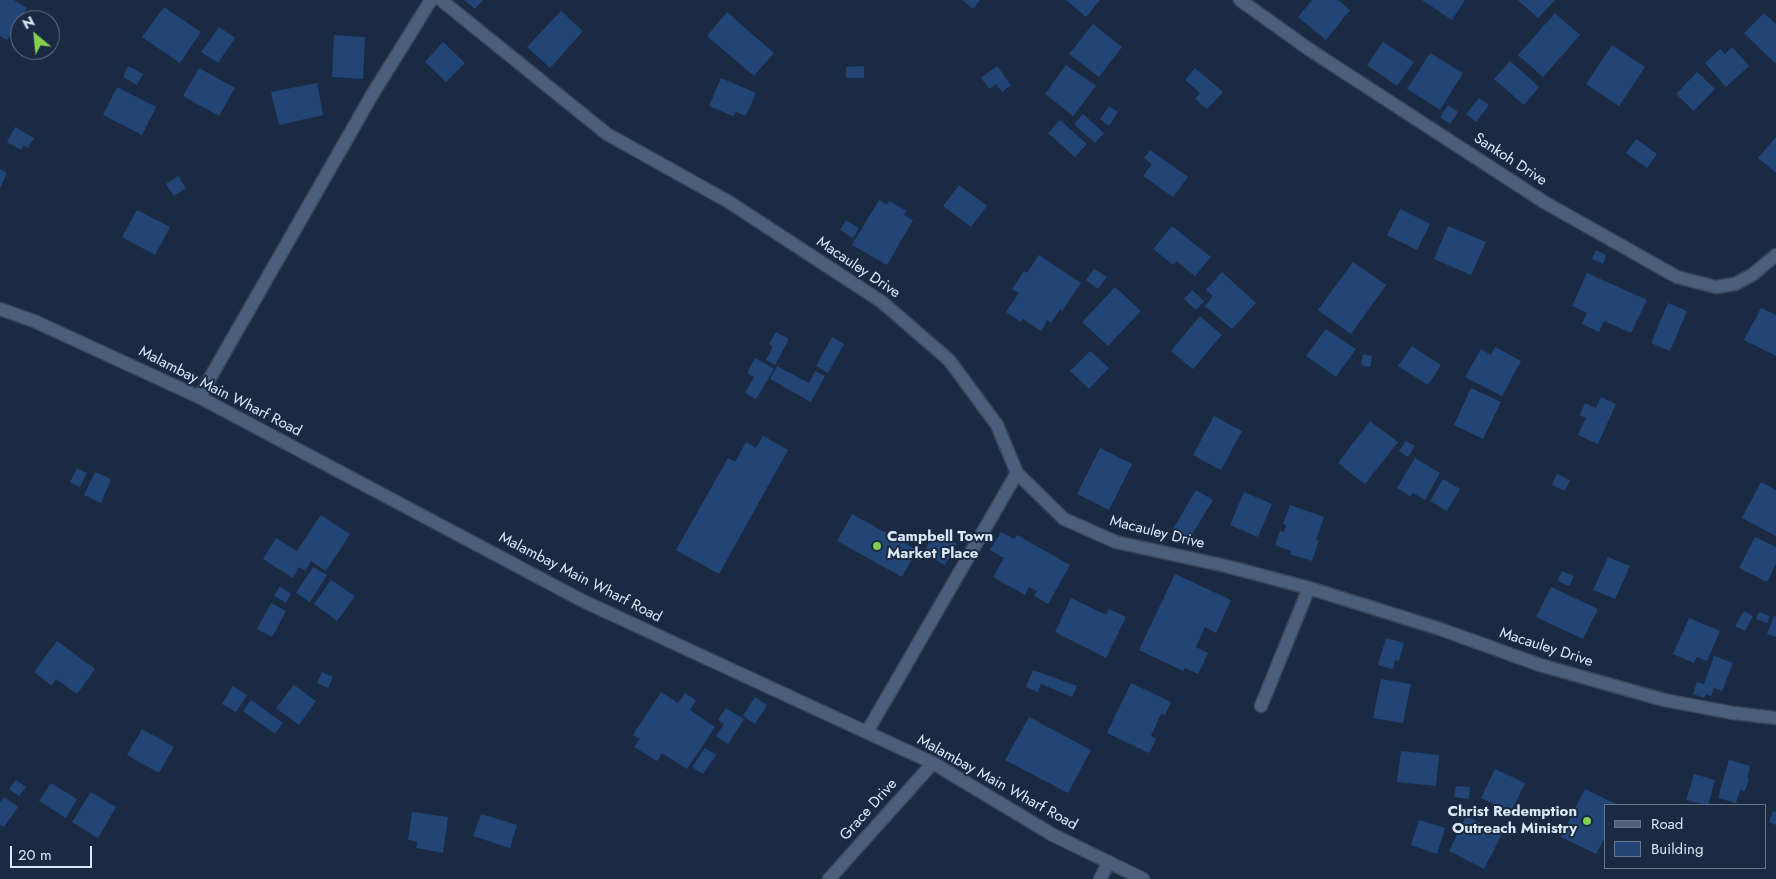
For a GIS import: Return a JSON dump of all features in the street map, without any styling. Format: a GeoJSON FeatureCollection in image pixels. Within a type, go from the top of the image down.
{"type":"FeatureCollection","features":[{"type":"Feature","properties":{"kind":"street"},"geometry":{"type":"LineString","coordinates":[[200,397],[372,95],[431,0]]}},
{"type":"Feature","properties":{"kind":"street","name":"Macauley Drive"},"geometry":{"type":"LineString","coordinates":[[441,0],[606,134],[729,202],[882,302],[949,360],[996,425],[1017,473],[1064,519],[1116,542],[1226,566],[1310,588],[1440,629],[1540,665],[1664,700],[1733,713],[1776,718]]}},
{"type":"Feature","properties":{"kind":"street","name":"Sankoh Drive"},"geometry":{"type":"LineString","coordinates":[[1240,0],[1310,50],[1544,202],[1677,277],[1716,287],[1735,284],[1752,275],[1776,255]]}},
{"type":"Feature","properties":{"kind":"street","name":"Malambay Main Wharf Road"},"geometry":{"type":"LineString","coordinates":[[0,309],[34,321],[200,397],[583,601],[934,763],[1053,835],[1143,879]]}},
{"type":"Feature","properties":{"kind":"street"},"geometry":{"type":"LineString","coordinates":[[867,732],[1017,473]]}},
{"type":"Feature","properties":{"kind":"street"},"geometry":{"type":"LineString","coordinates":[[1261,706],[1310,588]]}},
{"type":"Feature","properties":{"kind":"street","name":"Grace Drive"},"geometry":{"type":"LineString","coordinates":[[829,879],[934,763]]}},
{"type":"Feature","properties":{"kind":"street"},"geometry":{"type":"LineString","coordinates":[[1100,879],[1109,862]]}},
{"type":"Feature","properties":{"kind":"building"},"geometry":{"type":"Polygon","coordinates":[[[0,0],[14,0],[27,8],[26,10],[10,10],[10,35],[7,40],[0,36],[0,0]]]}},
{"type":"Feature","properties":{"kind":"building"},"geometry":{"type":"Polygon","coordinates":[[[464,0],[483,0],[475,9],[464,0]]]}},
{"type":"Feature","properties":{"kind":"building"},"geometry":{"type":"Polygon","coordinates":[[[962,0],[980,0],[973,9],[962,0]]]}},
{"type":"Feature","properties":{"kind":"building"},"geometry":{"type":"Polygon","coordinates":[[[1066,0],[1100,0],[1086,17],[1066,0]]]}},
{"type":"Feature","properties":{"kind":"building"},"geometry":{"type":"Polygon","coordinates":[[[1312,0],[1338,0],[1350,10],[1326,40],[1298,17],[1312,0]]]}},
{"type":"Feature","properties":{"kind":"building"},"geometry":{"type":"Polygon","coordinates":[[[1422,0],[1465,0],[1452,20],[1422,0]]]}},
{"type":"Feature","properties":{"kind":"building"},"geometry":{"type":"Polygon","coordinates":[[[1518,0],[1555,0],[1538,18],[1518,0]]]}},
{"type":"Feature","properties":{"kind":"building"},"geometry":{"type":"Polygon","coordinates":[[[164,7],[201,32],[180,63],[142,37],[164,7]]]}},
{"type":"Feature","properties":{"kind":"building"},"geometry":{"type":"Polygon","coordinates":[[[561,11],[583,31],[550,68],[527,47],[561,11]]]}},
{"type":"Feature","properties":{"kind":"building"},"geometry":{"type":"Polygon","coordinates":[[[727,12],[774,53],[754,76],[707,36],[727,12]]]}},
{"type":"Feature","properties":{"kind":"building"},"geometry":{"type":"Polygon","coordinates":[[[1555,13],[1580,35],[1543,77],[1518,55],[1555,13]]]}},
{"type":"Feature","properties":{"kind":"building"},"geometry":{"type":"Polygon","coordinates":[[[1764,13],[1776,24],[1776,64],[1744,33],[1764,13]]]}},
{"type":"Feature","properties":{"kind":"building"},"geometry":{"type":"Polygon","coordinates":[[[1093,24],[1122,47],[1099,77],[1069,54],[1093,24]]]}},
{"type":"Feature","properties":{"kind":"building"},"geometry":{"type":"Polygon","coordinates":[[[219,27],[235,38],[218,63],[201,52],[219,27]]]}},
{"type":"Feature","properties":{"kind":"building"},"geometry":{"type":"Polygon","coordinates":[[[334,35],[365,37],[363,79],[332,77],[334,35]]]}},
{"type":"Feature","properties":{"kind":"building"},"geometry":{"type":"Polygon","coordinates":[[[443,42],[465,63],[446,82],[425,62],[443,42]]]}},
{"type":"Feature","properties":{"kind":"building"},"geometry":{"type":"Polygon","coordinates":[[[1383,42],[1414,62],[1397,86],[1367,65],[1383,42]]]}},
{"type":"Feature","properties":{"kind":"building"},"geometry":{"type":"Polygon","coordinates":[[[1612,45],[1645,67],[1619,106],[1586,84],[1612,45]]]}},
{"type":"Feature","properties":{"kind":"building"},"geometry":{"type":"Polygon","coordinates":[[[1732,47],[1749,66],[1726,87],[1705,63],[1720,49],[1725,54],[1732,47]]]}},
{"type":"Feature","properties":{"kind":"building"},"geometry":{"type":"Polygon","coordinates":[[[1430,53],[1463,73],[1440,110],[1407,89],[1430,53]]]}},
{"type":"Feature","properties":{"kind":"building"},"geometry":{"type":"Polygon","coordinates":[[[1510,61],[1539,87],[1524,105],[1494,79],[1510,61]]]}},
{"type":"Feature","properties":{"kind":"building"},"geometry":{"type":"Polygon","coordinates":[[[1066,65],[1096,86],[1073,116],[1045,94],[1066,65]]]}},
{"type":"Feature","properties":{"kind":"building"},"geometry":{"type":"Polygon","coordinates":[[[128,66],[143,74],[137,85],[123,77],[128,66]]]}},
{"type":"Feature","properties":{"kind":"building"},"geometry":{"type":"Polygon","coordinates":[[[864,66],[864,78],[846,78],[846,67],[864,66]]]}},
{"type":"Feature","properties":{"kind":"building"},"geometry":{"type":"Polygon","coordinates":[[[997,66],[1011,85],[1002,92],[996,84],[990,89],[981,78],[997,66]]]}},
{"type":"Feature","properties":{"kind":"building"},"geometry":{"type":"Polygon","coordinates":[[[199,68],[235,88],[219,116],[183,96],[199,68]]]}},
{"type":"Feature","properties":{"kind":"building"},"geometry":{"type":"Polygon","coordinates":[[[1195,68],[1223,92],[1207,109],[1195,99],[1200,93],[1185,80],[1195,68]]]}},
{"type":"Feature","properties":{"kind":"building"},"geometry":{"type":"Polygon","coordinates":[[[1697,72],[1715,89],[1694,111],[1676,94],[1697,72]]]}},
{"type":"Feature","properties":{"kind":"building"},"geometry":{"type":"Polygon","coordinates":[[[721,78],[756,93],[746,116],[736,112],[733,116],[709,106],[721,78]]]}},
{"type":"Feature","properties":{"kind":"building"},"geometry":{"type":"Polygon","coordinates":[[[317,83],[323,115],[279,125],[271,92],[317,83]]]}},
{"type":"Feature","properties":{"kind":"building"},"geometry":{"type":"Polygon","coordinates":[[[117,87],[156,107],[142,135],[103,115],[117,87]]]}},
{"type":"Feature","properties":{"kind":"building"},"geometry":{"type":"Polygon","coordinates":[[[1479,98],[1489,105],[1476,122],[1466,114],[1479,98]]]}},
{"type":"Feature","properties":{"kind":"building"},"geometry":{"type":"Polygon","coordinates":[[[1448,105],[1458,112],[1450,124],[1440,117],[1448,105]]]}},
{"type":"Feature","properties":{"kind":"building"},"geometry":{"type":"Polygon","coordinates":[[[1109,106],[1118,112],[1109,126],[1100,119],[1109,106]]]}},
{"type":"Feature","properties":{"kind":"building"},"geometry":{"type":"Polygon","coordinates":[[[1083,114],[1104,133],[1095,143],[1074,124],[1083,114]]]}},
{"type":"Feature","properties":{"kind":"building"},"geometry":{"type":"Polygon","coordinates":[[[1060,120],[1087,144],[1075,157],[1048,133],[1060,120]]]}},
{"type":"Feature","properties":{"kind":"building"},"geometry":{"type":"Polygon","coordinates":[[[15,127],[34,138],[28,148],[24,145],[21,150],[7,142],[15,127]]]}},
{"type":"Feature","properties":{"kind":"building"},"geometry":{"type":"Polygon","coordinates":[[[1776,137],[1776,173],[1758,158],[1776,137]]]}},
{"type":"Feature","properties":{"kind":"building"},"geometry":{"type":"Polygon","coordinates":[[[1636,139],[1657,154],[1647,168],[1626,153],[1636,139]]]}},
{"type":"Feature","properties":{"kind":"building"},"geometry":{"type":"Polygon","coordinates":[[[1150,150],[1188,177],[1173,197],[1143,176],[1152,164],[1144,158],[1150,150]]]}},
{"type":"Feature","properties":{"kind":"building"},"geometry":{"type":"Polygon","coordinates":[[[0,169],[7,173],[0,188],[0,169]]]}},
{"type":"Feature","properties":{"kind":"building"},"geometry":{"type":"Polygon","coordinates":[[[178,176],[186,188],[174,196],[166,184],[178,176]]]}},
{"type":"Feature","properties":{"kind":"building"},"geometry":{"type":"Polygon","coordinates":[[[959,185],[987,206],[971,227],[943,206],[959,185]]]}},
{"type":"Feature","properties":{"kind":"building"},"geometry":{"type":"Polygon","coordinates":[[[879,200],[887,205],[889,201],[907,211],[904,215],[913,220],[887,265],[852,245],[879,200]]]}},
{"type":"Feature","properties":{"kind":"building"},"geometry":{"type":"Polygon","coordinates":[[[1400,209],[1430,224],[1417,250],[1387,235],[1400,209]]]}},
{"type":"Feature","properties":{"kind":"building"},"geometry":{"type":"Polygon","coordinates":[[[137,210],[170,227],[155,255],[122,237],[137,210]]]}},
{"type":"Feature","properties":{"kind":"building"},"geometry":{"type":"Polygon","coordinates":[[[846,220],[859,228],[853,238],[840,230],[846,220]]]}},
{"type":"Feature","properties":{"kind":"building"},"geometry":{"type":"Polygon","coordinates":[[[1172,226],[1211,257],[1195,276],[1176,261],[1173,265],[1153,249],[1172,226]]]}},
{"type":"Feature","properties":{"kind":"building"},"geometry":{"type":"Polygon","coordinates":[[[1448,226],[1486,242],[1471,275],[1434,259],[1448,226]]]}},
{"type":"Feature","properties":{"kind":"building"},"geometry":{"type":"Polygon","coordinates":[[[1596,250],[1606,255],[1603,264],[1592,259],[1596,250]]]}},
{"type":"Feature","properties":{"kind":"building"},"geometry":{"type":"Polygon","coordinates":[[[1039,255],[1081,283],[1062,311],[1060,309],[1051,323],[1047,320],[1041,331],[1023,319],[1021,322],[1006,312],[1019,293],[1012,289],[1024,271],[1027,273],[1039,255]]]}},
{"type":"Feature","properties":{"kind":"building"},"geometry":{"type":"Polygon","coordinates":[[[1353,262],[1386,285],[1351,334],[1318,310],[1353,262]]]}},
{"type":"Feature","properties":{"kind":"building"},"geometry":{"type":"Polygon","coordinates":[[[1094,269],[1107,277],[1098,289],[1086,280],[1094,269]]]}},
{"type":"Feature","properties":{"kind":"building"},"geometry":{"type":"Polygon","coordinates":[[[1222,272],[1256,303],[1232,329],[1205,306],[1213,296],[1206,290],[1222,272]]]}},
{"type":"Feature","properties":{"kind":"building"},"geometry":{"type":"Polygon","coordinates":[[[1587,273],[1647,300],[1631,333],[1604,321],[1599,332],[1582,324],[1587,313],[1572,306],[1587,273]]]}},
{"type":"Feature","properties":{"kind":"building"},"geometry":{"type":"Polygon","coordinates":[[[1115,287],[1141,311],[1108,346],[1082,322],[1115,287]]]}},
{"type":"Feature","properties":{"kind":"building"},"geometry":{"type":"Polygon","coordinates":[[[1192,290],[1204,301],[1196,310],[1184,299],[1192,290]]]}},
{"type":"Feature","properties":{"kind":"building"},"geometry":{"type":"Polygon","coordinates":[[[1668,303],[1687,311],[1670,351],[1651,343],[1668,303]]]}},
{"type":"Feature","properties":{"kind":"building"},"geometry":{"type":"Polygon","coordinates":[[[1761,308],[1776,315],[1776,356],[1744,340],[1761,308]]]}},
{"type":"Feature","properties":{"kind":"building"},"geometry":{"type":"Polygon","coordinates":[[[1200,316],[1222,335],[1193,369],[1171,351],[1200,316]]]}},
{"type":"Feature","properties":{"kind":"building"},"geometry":{"type":"Polygon","coordinates":[[[1326,329],[1356,349],[1336,377],[1306,356],[1326,329]]]}},
{"type":"Feature","properties":{"kind":"building"},"geometry":{"type":"Polygon","coordinates":[[[776,332],[789,339],[775,365],[766,360],[773,347],[769,344],[776,332]]]}},
{"type":"Feature","properties":{"kind":"building"},"geometry":{"type":"Polygon","coordinates":[[[832,337],[844,344],[828,373],[816,366],[832,337]]]}},
{"type":"Feature","properties":{"kind":"building"},"geometry":{"type":"Polygon","coordinates":[[[1412,346],[1441,365],[1428,385],[1398,366],[1412,346]]]}},
{"type":"Feature","properties":{"kind":"building"},"geometry":{"type":"Polygon","coordinates":[[[1495,347],[1521,361],[1502,396],[1465,377],[1481,349],[1491,355],[1495,347]]]}},
{"type":"Feature","properties":{"kind":"building"},"geometry":{"type":"Polygon","coordinates":[[[1090,351],[1109,368],[1089,389],[1070,371],[1090,351]]]}},
{"type":"Feature","properties":{"kind":"building"},"geometry":{"type":"Polygon","coordinates":[[[1363,354],[1372,356],[1370,367],[1361,365],[1363,354]]]}},
{"type":"Feature","properties":{"kind":"building"},"geometry":{"type":"Polygon","coordinates":[[[755,358],[774,369],[756,399],[745,393],[754,377],[747,373],[755,358]]]}},
{"type":"Feature","properties":{"kind":"building"},"geometry":{"type":"Polygon","coordinates":[[[777,366],[809,383],[815,371],[825,376],[811,402],[770,379],[777,366]]]}},
{"type":"Feature","properties":{"kind":"building"},"geometry":{"type":"Polygon","coordinates":[[[1471,388],[1501,402],[1483,439],[1454,425],[1471,388]]]}},
{"type":"Feature","properties":{"kind":"building"},"geometry":{"type":"Polygon","coordinates":[[[1601,397],[1616,404],[1598,444],[1578,435],[1586,418],[1580,415],[1585,403],[1596,408],[1601,397]]]}},
{"type":"Feature","properties":{"kind":"building"},"geometry":{"type":"Polygon","coordinates":[[[1214,416],[1242,431],[1221,470],[1193,455],[1214,416]]]}},
{"type":"Feature","properties":{"kind":"building"},"geometry":{"type":"Polygon","coordinates":[[[1370,421],[1398,442],[1365,484],[1338,463],[1370,421]]]}},
{"type":"Feature","properties":{"kind":"building"},"geometry":{"type":"Polygon","coordinates":[[[763,436],[788,450],[719,574],[676,550],[728,458],[735,462],[746,442],[756,448],[763,436]]]}},
{"type":"Feature","properties":{"kind":"building"},"geometry":{"type":"Polygon","coordinates":[[[1406,441],[1415,446],[1408,457],[1399,451],[1406,441]]]}},
{"type":"Feature","properties":{"kind":"building"},"geometry":{"type":"Polygon","coordinates":[[[1100,448],[1132,464],[1109,510],[1077,494],[1100,448]]]}},
{"type":"Feature","properties":{"kind":"building"},"geometry":{"type":"Polygon","coordinates":[[[1415,458],[1440,473],[1425,500],[1413,493],[1410,496],[1397,488],[1415,458]]]}},
{"type":"Feature","properties":{"kind":"building"},"geometry":{"type":"Polygon","coordinates":[[[77,468],[87,473],[80,487],[70,482],[77,468]]]}},
{"type":"Feature","properties":{"kind":"building"},"geometry":{"type":"Polygon","coordinates":[[[95,472],[111,479],[101,503],[84,495],[95,472]]]}},
{"type":"Feature","properties":{"kind":"building"},"geometry":{"type":"Polygon","coordinates":[[[1557,474],[1570,480],[1565,491],[1552,485],[1557,474]]]}},
{"type":"Feature","properties":{"kind":"building"},"geometry":{"type":"Polygon","coordinates":[[[1443,479],[1460,489],[1447,511],[1430,501],[1443,479]]]}},
{"type":"Feature","properties":{"kind":"building"},"geometry":{"type":"Polygon","coordinates":[[[1761,482],[1776,490],[1776,536],[1742,518],[1761,482]]]}},
{"type":"Feature","properties":{"kind":"building"},"geometry":{"type":"Polygon","coordinates":[[[1196,490],[1213,500],[1190,538],[1173,529],[1196,490]]]}},
{"type":"Feature","properties":{"kind":"building"},"geometry":{"type":"Polygon","coordinates":[[[1244,492],[1272,504],[1258,537],[1230,525],[1244,492]]]}},
{"type":"Feature","properties":{"kind":"building"},"geometry":{"type":"Polygon","coordinates":[[[1290,505],[1324,517],[1316,540],[1319,540],[1312,561],[1290,554],[1291,551],[1275,545],[1280,531],[1284,532],[1286,525],[1283,524],[1290,505]]]}},
{"type":"Feature","properties":{"kind":"building","name":"Campbell Town Market Place"},"geometry":{"type":"Polygon","coordinates":[[[852,514],[917,550],[902,577],[837,541],[852,514]]]}},
{"type":"Feature","properties":{"kind":"building"},"geometry":{"type":"Polygon","coordinates":[[[321,515],[350,534],[326,571],[311,561],[305,571],[299,567],[293,578],[263,559],[276,538],[297,551],[321,515]]]}},
{"type":"Feature","properties":{"kind":"building","name":"Campbell Town Market Place"},"geometry":{"type":"Polygon","coordinates":[[[935,532],[957,544],[945,565],[923,553],[935,532]]]}},
{"type":"Feature","properties":{"kind":"building"},"geometry":{"type":"Polygon","coordinates":[[[1001,532],[1014,539],[1017,535],[1070,565],[1048,604],[1034,596],[1037,591],[1029,587],[1025,595],[993,577],[1004,558],[990,550],[1001,532]]]}},
{"type":"Feature","properties":{"kind":"building"},"geometry":{"type":"Polygon","coordinates":[[[1755,537],[1776,547],[1776,564],[1767,582],[1739,568],[1755,537]]]}},
{"type":"Feature","properties":{"kind":"building"},"geometry":{"type":"Polygon","coordinates":[[[1608,557],[1630,566],[1615,599],[1593,590],[1608,557]]]}},
{"type":"Feature","properties":{"kind":"building"},"geometry":{"type":"Polygon","coordinates":[[[313,567],[327,575],[310,602],[296,593],[313,567]]]}},
{"type":"Feature","properties":{"kind":"building"},"geometry":{"type":"Polygon","coordinates":[[[1562,571],[1574,576],[1569,586],[1557,581],[1562,571]]]}},
{"type":"Feature","properties":{"kind":"building"},"geometry":{"type":"Polygon","coordinates":[[[1175,574],[1231,600],[1216,633],[1205,627],[1196,647],[1208,653],[1198,674],[1185,668],[1183,671],[1139,650],[1175,574]]]}},
{"type":"Feature","properties":{"kind":"building"},"geometry":{"type":"Polygon","coordinates":[[[331,580],[355,596],[337,621],[314,604],[331,580]]]}},
{"type":"Feature","properties":{"kind":"building"},"geometry":{"type":"Polygon","coordinates":[[[280,586],[291,594],[286,603],[274,596],[280,586]]]}},
{"type":"Feature","properties":{"kind":"building"},"geometry":{"type":"Polygon","coordinates":[[[1551,587],[1598,609],[1583,639],[1536,617],[1551,587]]]}},
{"type":"Feature","properties":{"kind":"building"},"geometry":{"type":"Polygon","coordinates":[[[1071,598],[1106,615],[1109,609],[1126,617],[1106,658],[1055,632],[1071,598]]]}},
{"type":"Feature","properties":{"kind":"building"},"geometry":{"type":"Polygon","coordinates":[[[271,603],[286,611],[272,637],[257,629],[271,603]]]}},
{"type":"Feature","properties":{"kind":"building"},"geometry":{"type":"Polygon","coordinates":[[[1744,611],[1753,616],[1745,631],[1735,626],[1744,611]]]}},
{"type":"Feature","properties":{"kind":"building"},"geometry":{"type":"Polygon","coordinates":[[[1759,612],[1770,616],[1767,623],[1756,619],[1759,612]]]}},
{"type":"Feature","properties":{"kind":"building"},"geometry":{"type":"Polygon","coordinates":[[[1774,616],[1776,617],[1776,637],[1767,634],[1774,616]]]}},
{"type":"Feature","properties":{"kind":"building"},"geometry":{"type":"Polygon","coordinates":[[[1689,618],[1720,631],[1707,661],[1697,657],[1694,663],[1673,654],[1689,618]]]}},
{"type":"Feature","properties":{"kind":"building"},"geometry":{"type":"Polygon","coordinates":[[[1386,638],[1404,643],[1399,661],[1395,660],[1393,669],[1378,665],[1386,638]]]}},
{"type":"Feature","properties":{"kind":"building"},"geometry":{"type":"Polygon","coordinates":[[[57,641],[95,669],[77,694],[56,679],[52,686],[34,672],[57,641]]]}},
{"type":"Feature","properties":{"kind":"building"},"geometry":{"type":"Polygon","coordinates":[[[1714,656],[1733,663],[1722,691],[1714,688],[1711,696],[1706,694],[1704,698],[1693,694],[1697,682],[1704,684],[1714,656]]]}},
{"type":"Feature","properties":{"kind":"building"},"geometry":{"type":"Polygon","coordinates":[[[1033,670],[1077,686],[1072,697],[1041,684],[1038,692],[1026,687],[1033,670]]]}},
{"type":"Feature","properties":{"kind":"building"},"geometry":{"type":"Polygon","coordinates":[[[322,672],[333,677],[328,688],[317,683],[322,672]]]}},
{"type":"Feature","properties":{"kind":"building"},"geometry":{"type":"Polygon","coordinates":[[[1381,679],[1411,684],[1403,723],[1373,718],[1381,679]]]}},
{"type":"Feature","properties":{"kind":"building"},"geometry":{"type":"Polygon","coordinates":[[[1131,683],[1171,702],[1165,715],[1161,714],[1151,736],[1156,739],[1149,753],[1107,733],[1131,683]]]}},
{"type":"Feature","properties":{"kind":"building"},"geometry":{"type":"Polygon","coordinates":[[[294,685],[316,701],[299,725],[276,708],[294,685]]]}},
{"type":"Feature","properties":{"kind":"building"},"geometry":{"type":"Polygon","coordinates":[[[233,686],[247,695],[236,712],[222,704],[233,686]]]}},
{"type":"Feature","properties":{"kind":"building"},"geometry":{"type":"Polygon","coordinates":[[[661,692],[678,703],[685,693],[696,700],[690,710],[715,727],[687,769],[662,753],[657,761],[634,747],[640,739],[633,735],[661,692]]]}},
{"type":"Feature","properties":{"kind":"building"},"geometry":{"type":"Polygon","coordinates":[[[755,697],[767,705],[755,724],[743,716],[755,697]]]}},
{"type":"Feature","properties":{"kind":"building"},"geometry":{"type":"Polygon","coordinates":[[[251,700],[283,723],[275,734],[243,711],[251,700]]]}},
{"type":"Feature","properties":{"kind":"building"},"geometry":{"type":"Polygon","coordinates":[[[726,708],[744,719],[728,744],[716,736],[724,724],[718,720],[726,708]]]}},
{"type":"Feature","properties":{"kind":"building"},"geometry":{"type":"Polygon","coordinates":[[[1029,717],[1091,750],[1068,793],[1005,760],[1029,717]]]}},
{"type":"Feature","properties":{"kind":"building"},"geometry":{"type":"Polygon","coordinates":[[[142,729],[174,747],[159,773],[127,755],[142,729]]]}},
{"type":"Feature","properties":{"kind":"building"},"geometry":{"type":"Polygon","coordinates":[[[705,748],[716,755],[703,774],[692,767],[705,748]]]}},
{"type":"Feature","properties":{"kind":"building"},"geometry":{"type":"Polygon","coordinates":[[[1401,751],[1439,755],[1436,786],[1397,782],[1401,751]]]}},
{"type":"Feature","properties":{"kind":"building"},"geometry":{"type":"Polygon","coordinates":[[[1729,760],[1750,766],[1747,778],[1749,779],[1745,791],[1740,790],[1736,803],[1718,798],[1729,760]]]}},
{"type":"Feature","properties":{"kind":"building"},"geometry":{"type":"Polygon","coordinates":[[[1495,769],[1525,783],[1511,812],[1481,798],[1495,769]]]}},
{"type":"Feature","properties":{"kind":"building"},"geometry":{"type":"Polygon","coordinates":[[[1694,774],[1715,780],[1708,804],[1686,800],[1694,774]]]}},
{"type":"Feature","properties":{"kind":"building"},"geometry":{"type":"Polygon","coordinates":[[[16,780],[26,787],[19,796],[9,789],[16,780]]]}},
{"type":"Feature","properties":{"kind":"building"},"geometry":{"type":"Polygon","coordinates":[[[51,783],[77,799],[66,818],[39,801],[51,783]]]}},
{"type":"Feature","properties":{"kind":"building"},"geometry":{"type":"Polygon","coordinates":[[[1456,786],[1470,787],[1469,799],[1454,797],[1456,786]]]}},
{"type":"Feature","properties":{"kind":"building","name":"Christ Redemption Outreach Ministry"},"geometry":{"type":"Polygon","coordinates":[[[1585,789],[1616,804],[1604,804],[1604,839],[1596,854],[1561,837],[1585,789]]]}},
{"type":"Feature","properties":{"kind":"building"},"geometry":{"type":"Polygon","coordinates":[[[91,792],[116,807],[98,838],[72,822],[91,792]]]}},
{"type":"Feature","properties":{"kind":"building"},"geometry":{"type":"Polygon","coordinates":[[[4,797],[18,807],[4,827],[0,825],[0,802],[4,797]]]}},
{"type":"Feature","properties":{"kind":"building"},"geometry":{"type":"Polygon","coordinates":[[[1773,811],[1776,812],[1776,825],[1769,822],[1773,811]]]}},
{"type":"Feature","properties":{"kind":"building"},"geometry":{"type":"Polygon","coordinates":[[[412,812],[448,817],[443,853],[416,848],[417,842],[408,840],[412,812]]]}},
{"type":"Feature","properties":{"kind":"building"},"geometry":{"type":"Polygon","coordinates":[[[481,814],[517,825],[510,848],[473,836],[481,814]]]}},
{"type":"Feature","properties":{"kind":"building"},"geometry":{"type":"Polygon","coordinates":[[[1466,816],[1502,834],[1484,869],[1449,851],[1466,816]]]}},
{"type":"Feature","properties":{"kind":"building"},"geometry":{"type":"Polygon","coordinates":[[[1419,820],[1445,828],[1437,854],[1411,845],[1419,820]]]}},
{"type":"Feature","properties":{"kind":"place","name":"Campbell Town Market Place"},"geometry":{"type":"Point","coordinates":[877,546]}},
{"type":"Feature","properties":{"kind":"place","name":"Christ Redemption Outreach Ministry"},"geometry":{"type":"Point","coordinates":[1587,821]}}]}
